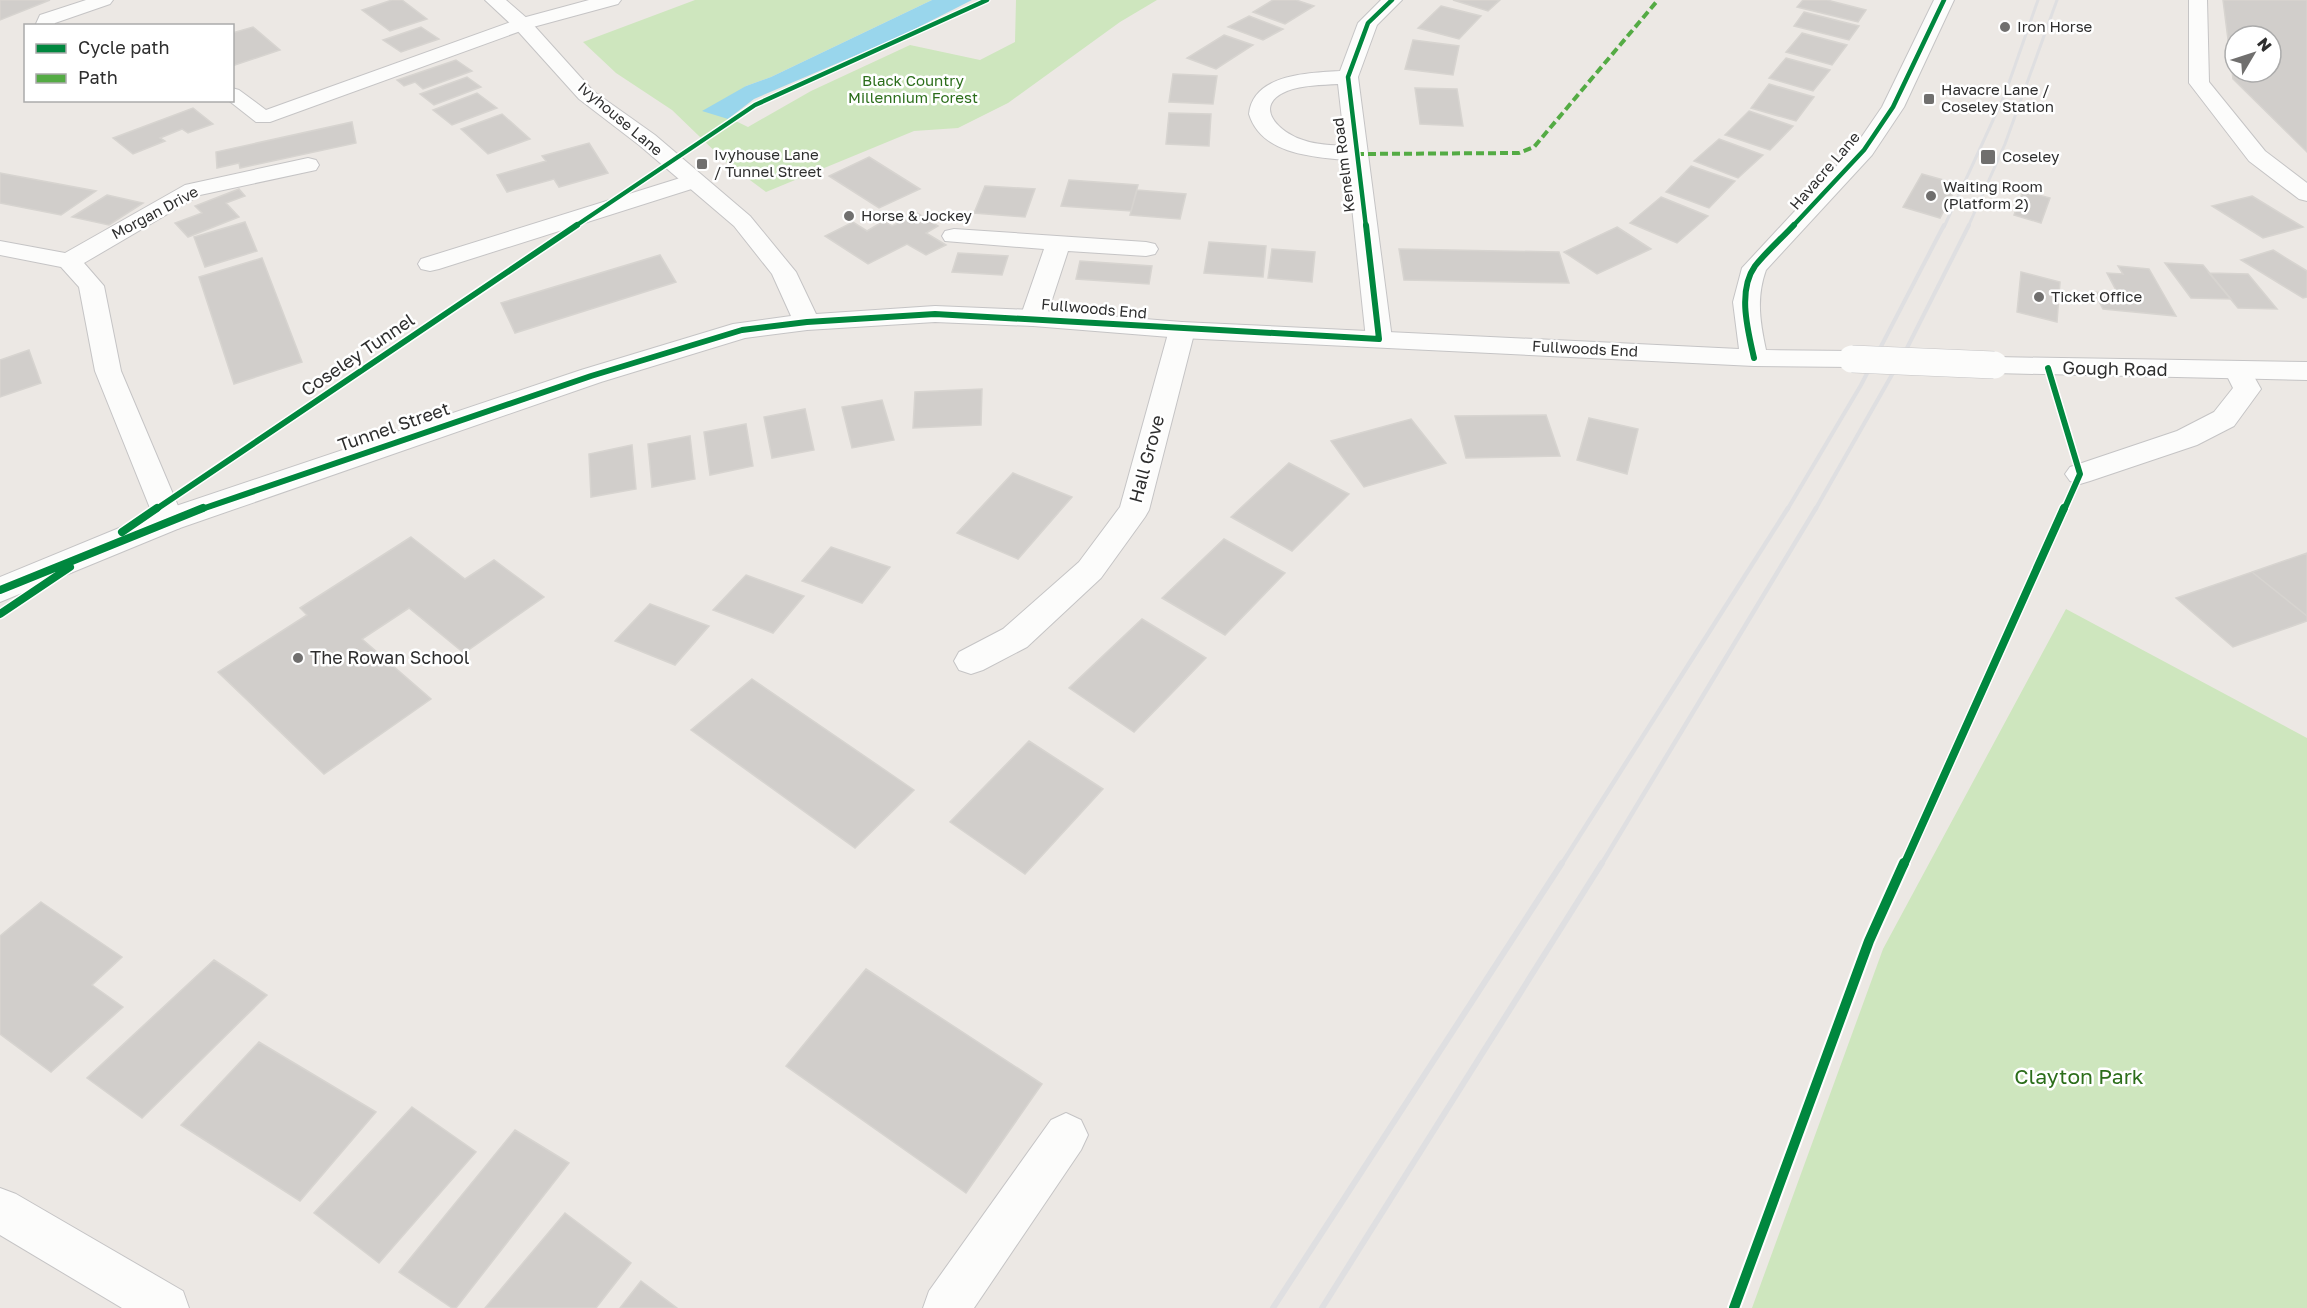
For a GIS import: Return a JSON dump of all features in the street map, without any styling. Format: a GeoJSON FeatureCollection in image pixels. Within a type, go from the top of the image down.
{"type":"FeatureCollection","features":[{"type":"Feature","properties":{"kind":"street","name":"Ivyhouse Lane"},"geometry":{"type":"LineString","coordinates":[[495,0],[522,24],[586,94],[647,140],[742,221],[784,272],[807,322]]}},
{"type":"Feature","properties":{"kind":"street"},"geometry":{"type":"LineString","coordinates":[[522,24],[611,0]]}},
{"type":"Feature","properties":{"kind":"street","name":"Kenelm Road"},"geometry":{"type":"LineString","coordinates":[[1379,339],[1348,77],[1368,23],[1392,0]]}},
{"type":"Feature","properties":{"kind":"street","name":"Havacre Lane"},"geometry":{"type":"LineString","coordinates":[[1754,358],[1744,303],[1746,287],[1754,268],[1864,150],[1893,107],[1944,0]]}},
{"type":"Feature","properties":{"kind":"street","name":"Kenelm Road"},"geometry":{"type":"LineString","coordinates":[[1348,77],[1312,79],[1278,88],[1266,96],[1259,107],[1265,127],[1275,136],[1291,144],[1310,149],[1356,154]]}},
{"type":"Feature","properties":{"kind":"street","name":"Morgan Drive"},"geometry":{"type":"LineString","coordinates":[[69,261],[193,190],[284,178],[308,165]]}},
{"type":"Feature","properties":{"kind":"street"},"geometry":{"type":"LineString","coordinates":[[430,264],[693,181]]}},
{"type":"Feature","properties":{"kind":"street"},"geometry":{"type":"LineString","coordinates":[[954,236],[1146,249]]}},
{"type":"Feature","properties":{"kind":"street"},"geometry":{"type":"LineString","coordinates":[[1033,318],[1058,244]]}},
{"type":"Feature","properties":{"kind":"street"},"geometry":{"type":"LineString","coordinates":[[0,248],[69,261],[91,286],[108,371],[169,520]]}},
{"type":"Feature","properties":{"kind":"street","name":"Fullwoods End"},"geometry":{"type":"LineString","coordinates":[[807,322],[935,314],[1033,318],[1182,330],[1754,358]]}},
{"type":"Feature","properties":{"kind":"street","name":"Tunnel Street"},"geometry":{"type":"LineString","coordinates":[[0,590],[169,520],[591,376],[742,330],[807,322]]}},
{"type":"Feature","properties":{"kind":"street","name":"Hall Grove"},"geometry":{"type":"LineString","coordinates":[[971,662],[1015,638],[1090,570],[1134,510],[1182,330]]}},
{"type":"Feature","properties":{"kind":"street","name":"Gough Road"},"geometry":{"type":"LineString","coordinates":[[1754,358],[2307,371]]}},
{"type":"Feature","properties":{"kind":"street"},"geometry":{"type":"LineString","coordinates":[[2080,474],[2187,438],[2224,419],[2247,389],[2236,370]]}},
{"type":"Feature","properties":{"kind":"street"},"geometry":{"type":"LineString","coordinates":[[946,1308],[1066,1135]]}},
{"type":"Feature","properties":{"kind":"street"},"geometry":{"type":"LineString","coordinates":[[0,1210],[166,1308]]}},
{"type":"Feature","properties":{"kind":"lane"},"geometry":{"type":"LineString","coordinates":[[45,24],[47,19],[104,0]]}},
{"type":"Feature","properties":{"kind":"lane"},"geometry":{"type":"LineString","coordinates":[[2198,0],[2199,83],[2257,156],[2307,194]]}},
{"type":"Feature","properties":{"kind":"lane"},"geometry":{"type":"LineString","coordinates":[[234,96],[262,118],[522,24]]}},
{"type":"Feature","properties":{"kind":"green space","name":"Black Country Millennium Forest"},"geometry":{"type":"Polygon","coordinates":[[[695,0],[932,0],[771,77],[746,86],[717,112],[748,127],[811,91],[910,45],[980,60],[1015,42],[1016,0],[1157,0],[1120,22],[1008,103],[958,128],[914,131],[766,192],[727,163],[672,110],[616,73],[583,42],[695,0]]]}},
{"type":"Feature","properties":{"kind":"green space","name":"Clayton Park"},"geometry":{"type":"Polygon","coordinates":[[[2066,609],[2307,738],[2307,1308],[1752,1308],[1883,949],[2066,609]]]}},
{"type":"Feature","properties":{"kind":"water"},"geometry":{"type":"Polygon","coordinates":[[[932,0],[972,0],[901,36],[754,99],[728,119],[702,111],[746,86],[771,77],[932,0]]]}},
{"type":"Feature","properties":{"kind":"building"},"geometry":{"type":"Polygon","coordinates":[[[0,0],[50,0],[0,20],[0,0]]]}},
{"type":"Feature","properties":{"kind":"building"},"geometry":{"type":"Polygon","coordinates":[[[392,0],[402,0],[427,19],[390,31],[362,10],[392,0]]]}},
{"type":"Feature","properties":{"kind":"building"},"geometry":{"type":"Polygon","coordinates":[[[1273,0],[1296,0],[1314,6],[1285,24],[1253,12],[1273,0]]]}},
{"type":"Feature","properties":{"kind":"building"},"geometry":{"type":"Polygon","coordinates":[[[1453,0],[1500,0],[1488,11],[1453,0]]]}},
{"type":"Feature","properties":{"kind":"building"},"geometry":{"type":"Polygon","coordinates":[[[1803,0],[1827,0],[1866,10],[1858,22],[1797,7],[1803,0]]]}},
{"type":"Feature","properties":{"kind":"building"},"geometry":{"type":"Polygon","coordinates":[[[2223,0],[2307,0],[2307,152],[2238,84],[2283,84],[2283,24],[2226,24],[2223,0]]]}},
{"type":"Feature","properties":{"kind":"building"},"geometry":{"type":"Polygon","coordinates":[[[1441,6],[1481,16],[1459,39],[1418,28],[1441,6]]]}},
{"type":"Feature","properties":{"kind":"building"},"geometry":{"type":"Polygon","coordinates":[[[1804,12],[1859,26],[1849,40],[1794,26],[1804,12]]]}},
{"type":"Feature","properties":{"kind":"building"},"geometry":{"type":"Polygon","coordinates":[[[1249,16],[1283,29],[1263,40],[1228,27],[1249,16]]]}},
{"type":"Feature","properties":{"kind":"building"},"geometry":{"type":"Polygon","coordinates":[[[253,27],[280,50],[234,65],[234,32],[253,27]]]}},
{"type":"Feature","properties":{"kind":"building"},"geometry":{"type":"Polygon","coordinates":[[[421,27],[439,39],[401,52],[383,40],[421,27]]]}},
{"type":"Feature","properties":{"kind":"building"},"geometry":{"type":"Polygon","coordinates":[[[1802,33],[1847,45],[1832,65],[1786,52],[1802,33]]]}},
{"type":"Feature","properties":{"kind":"building"},"geometry":{"type":"Polygon","coordinates":[[[1224,35],[1253,45],[1216,69],[1187,58],[1224,35]]]}},
{"type":"Feature","properties":{"kind":"building"},"geometry":{"type":"Polygon","coordinates":[[[1413,40],[1459,46],[1453,75],[1405,69],[1413,40]]]}},
{"type":"Feature","properties":{"kind":"building"},"geometry":{"type":"Polygon","coordinates":[[[1786,58],[1830,70],[1813,91],[1769,78],[1786,58]]]}},
{"type":"Feature","properties":{"kind":"building"},"geometry":{"type":"Polygon","coordinates":[[[456,60],[472,71],[423,89],[415,82],[404,86],[397,80],[456,60]]]}},
{"type":"Feature","properties":{"kind":"building"},"geometry":{"type":"Polygon","coordinates":[[[1173,74],[1217,76],[1213,104],[1169,102],[1173,74]]]}},
{"type":"Feature","properties":{"kind":"building"},"geometry":{"type":"Polygon","coordinates":[[[467,77],[481,87],[434,105],[420,94],[467,77]]]}},
{"type":"Feature","properties":{"kind":"building"},"geometry":{"type":"Polygon","coordinates":[[[1769,84],[1814,97],[1796,121],[1751,108],[1769,84]]]}},
{"type":"Feature","properties":{"kind":"building"},"geometry":{"type":"Polygon","coordinates":[[[1415,88],[1457,89],[1463,126],[1420,124],[1415,88]]]}},
{"type":"Feature","properties":{"kind":"building"},"geometry":{"type":"Polygon","coordinates":[[[477,93],[497,108],[452,125],[433,110],[477,93]]]}},
{"type":"Feature","properties":{"kind":"building"},"geometry":{"type":"Polygon","coordinates":[[[193,108],[213,124],[188,133],[182,129],[160,138],[165,141],[133,154],[113,138],[193,108]]]}},
{"type":"Feature","properties":{"kind":"building"},"geometry":{"type":"Polygon","coordinates":[[[1749,111],[1793,126],[1770,150],[1725,135],[1749,111]]]}},
{"type":"Feature","properties":{"kind":"building"},"geometry":{"type":"Polygon","coordinates":[[[1169,113],[1211,114],[1209,146],[1166,144],[1169,113]]]}},
{"type":"Feature","properties":{"kind":"building"},"geometry":{"type":"Polygon","coordinates":[[[502,114],[530,139],[488,154],[461,129],[502,114]]]}},
{"type":"Feature","properties":{"kind":"building"},"geometry":{"type":"Polygon","coordinates":[[[352,122],[356,143],[240,168],[239,163],[217,168],[216,152],[352,122]]]}},
{"type":"Feature","properties":{"kind":"building"},"geometry":{"type":"Polygon","coordinates":[[[1719,139],[1763,155],[1738,178],[1694,161],[1719,139]]]}},
{"type":"Feature","properties":{"kind":"building"},"geometry":{"type":"Polygon","coordinates":[[[589,143],[608,173],[559,187],[554,179],[507,192],[497,175],[546,161],[542,156],[589,143]]]}},
{"type":"Feature","properties":{"kind":"building"},"geometry":{"type":"Polygon","coordinates":[[[869,157],[920,189],[879,208],[829,176],[869,157]]]}},
{"type":"Feature","properties":{"kind":"building"},"geometry":{"type":"Polygon","coordinates":[[[1691,166],[1735,181],[1709,208],[1666,192],[1691,166]]]}},
{"type":"Feature","properties":{"kind":"building"},"geometry":{"type":"Polygon","coordinates":[[[0,173],[96,191],[61,215],[0,203],[0,173]]]}},
{"type":"Feature","properties":{"kind":"building","name":"Waiting Room (Platform 2)"},"geometry":{"type":"Polygon","coordinates":[[[1922,174],[1958,184],[1940,218],[1903,207],[1922,174]]]}},
{"type":"Feature","properties":{"kind":"building"},"geometry":{"type":"Polygon","coordinates":[[[1069,180],[1138,185],[1131,211],[1061,206],[1069,180]]]}},
{"type":"Feature","properties":{"kind":"building"},"geometry":{"type":"Polygon","coordinates":[[[985,186],[1035,189],[1025,217],[974,213],[985,186]]]}},
{"type":"Feature","properties":{"kind":"building"},"geometry":{"type":"Polygon","coordinates":[[[239,189],[245,196],[226,203],[239,217],[188,237],[175,223],[202,213],[195,206],[239,189]]]}},
{"type":"Feature","properties":{"kind":"building"},"geometry":{"type":"Polygon","coordinates":[[[1137,190],[1186,194],[1180,219],[1130,215],[1137,190]]]}},
{"type":"Feature","properties":{"kind":"building"},"geometry":{"type":"Polygon","coordinates":[[[2023,191],[2050,198],[2041,223],[2014,215],[2023,191]]]}},
{"type":"Feature","properties":{"kind":"building"},"geometry":{"type":"Polygon","coordinates":[[[107,195],[143,203],[109,225],[72,217],[107,195]]]}},
{"type":"Feature","properties":{"kind":"building"},"geometry":{"type":"Polygon","coordinates":[[[2252,196],[2303,227],[2263,238],[2212,206],[2252,196]]]}},
{"type":"Feature","properties":{"kind":"building"},"geometry":{"type":"Polygon","coordinates":[[[1661,197],[1708,216],[1677,243],[1630,223],[1661,197]]]}},
{"type":"Feature","properties":{"kind":"building"},"geometry":{"type":"Polygon","coordinates":[[[917,213],[938,226],[926,233],[946,245],[926,255],[907,244],[868,264],[825,236],[853,222],[867,231],[884,221],[892,226],[917,213]]]}},
{"type":"Feature","properties":{"kind":"building"},"geometry":{"type":"Polygon","coordinates":[[[245,222],[257,251],[205,267],[194,237],[245,222]]]}},
{"type":"Feature","properties":{"kind":"building"},"geometry":{"type":"Polygon","coordinates":[[[1617,227],[1651,249],[1597,274],[1564,252],[1617,227]]]}},
{"type":"Feature","properties":{"kind":"building"},"geometry":{"type":"Polygon","coordinates":[[[1209,242],[1266,246],[1263,277],[1204,273],[1209,242]]]}},
{"type":"Feature","properties":{"kind":"building"},"geometry":{"type":"Polygon","coordinates":[[[1272,249],[1315,252],[1312,282],[1268,278],[1272,249]]]}},
{"type":"Feature","properties":{"kind":"building"},"geometry":{"type":"Polygon","coordinates":[[[1399,249],[1559,252],[1569,283],[1404,280],[1399,249]]]}},
{"type":"Feature","properties":{"kind":"building"},"geometry":{"type":"Polygon","coordinates":[[[2273,250],[2307,271],[2307,297],[2303,298],[2241,260],[2273,250]]]}},
{"type":"Feature","properties":{"kind":"building"},"geometry":{"type":"Polygon","coordinates":[[[958,253],[1008,256],[1002,275],[952,272],[958,253]]]}},
{"type":"Feature","properties":{"kind":"building"},"geometry":{"type":"Polygon","coordinates":[[[660,255],[676,282],[515,333],[501,303],[660,255]]]}},
{"type":"Feature","properties":{"kind":"building"},"geometry":{"type":"Polygon","coordinates":[[[262,258],[302,362],[234,384],[199,277],[262,258]]]}},
{"type":"Feature","properties":{"kind":"building"},"geometry":{"type":"Polygon","coordinates":[[[1080,261],[1152,266],[1149,284],[1076,279],[1080,261]]]}},
{"type":"Feature","properties":{"kind":"building"},"geometry":{"type":"Polygon","coordinates":[[[2165,263],[2203,265],[2231,299],[2191,298],[2165,263]]]}},
{"type":"Feature","properties":{"kind":"building"},"geometry":{"type":"Polygon","coordinates":[[[2118,266],[2149,269],[2176,316],[2103,309],[2094,292],[2118,294],[2107,273],[2123,274],[2118,266]]]}},
{"type":"Feature","properties":{"kind":"building","name":"Ticket Office"},"geometry":{"type":"Polygon","coordinates":[[[2021,272],[2060,282],[2057,322],[2017,312],[2021,272]]]}},
{"type":"Feature","properties":{"kind":"building"},"geometry":{"type":"Polygon","coordinates":[[[2209,273],[2248,274],[2277,309],[2238,308],[2209,273]]]}},
{"type":"Feature","properties":{"kind":"building"},"geometry":{"type":"Polygon","coordinates":[[[29,350],[41,383],[0,397],[0,360],[29,350]]]}},
{"type":"Feature","properties":{"kind":"building"},"geometry":{"type":"Polygon","coordinates":[[[982,389],[981,425],[913,428],[915,392],[982,389]]]}},
{"type":"Feature","properties":{"kind":"building"},"geometry":{"type":"Polygon","coordinates":[[[882,400],[894,440],[852,448],[842,407],[882,400]]]}},
{"type":"Feature","properties":{"kind":"building"},"geometry":{"type":"Polygon","coordinates":[[[805,409],[814,450],[772,458],[764,417],[805,409]]]}},
{"type":"Feature","properties":{"kind":"building"},"geometry":{"type":"Polygon","coordinates":[[[1546,415],[1560,456],[1466,458],[1455,416],[1546,415]]]}},
{"type":"Feature","properties":{"kind":"building"},"geometry":{"type":"Polygon","coordinates":[[[1589,418],[1638,429],[1627,474],[1577,460],[1589,418]]]}},
{"type":"Feature","properties":{"kind":"building"},"geometry":{"type":"Polygon","coordinates":[[[1411,419],[1446,463],[1364,487],[1331,441],[1411,419]]]}},
{"type":"Feature","properties":{"kind":"building"},"geometry":{"type":"Polygon","coordinates":[[[746,424],[753,466],[710,475],[704,432],[746,424]]]}},
{"type":"Feature","properties":{"kind":"building"},"geometry":{"type":"Polygon","coordinates":[[[690,436],[695,479],[652,487],[648,444],[690,436]]]}},
{"type":"Feature","properties":{"kind":"building"},"geometry":{"type":"Polygon","coordinates":[[[632,445],[636,489],[591,497],[589,454],[632,445]]]}},
{"type":"Feature","properties":{"kind":"building"},"geometry":{"type":"Polygon","coordinates":[[[1289,463],[1349,494],[1292,551],[1231,517],[1289,463]]]}},
{"type":"Feature","properties":{"kind":"building"},"geometry":{"type":"Polygon","coordinates":[[[1013,473],[1072,497],[1018,559],[957,533],[1013,473]]]}},
{"type":"Feature","properties":{"kind":"building"},"geometry":{"type":"Polygon","coordinates":[[[411,537],[465,579],[494,560],[544,597],[464,653],[409,608],[362,639],[431,699],[324,774],[218,672],[307,615],[300,608],[411,537]]]}},
{"type":"Feature","properties":{"kind":"building"},"geometry":{"type":"Polygon","coordinates":[[[1224,539],[1285,573],[1225,635],[1162,598],[1224,539]]]}},
{"type":"Feature","properties":{"kind":"building"},"geometry":{"type":"Polygon","coordinates":[[[831,547],[890,567],[862,603],[802,581],[831,547]]]}},
{"type":"Feature","properties":{"kind":"building"},"geometry":{"type":"Polygon","coordinates":[[[2307,553],[2307,616],[2252,572],[2307,553]]]}},
{"type":"Feature","properties":{"kind":"building"},"geometry":{"type":"Polygon","coordinates":[[[2252,572],[2307,616],[2307,621],[2233,647],[2176,598],[2252,572]]]}},
{"type":"Feature","properties":{"kind":"building"},"geometry":{"type":"Polygon","coordinates":[[[746,575],[804,596],[773,633],[713,610],[746,575]]]}},
{"type":"Feature","properties":{"kind":"building"},"geometry":{"type":"Polygon","coordinates":[[[650,604],[709,626],[675,665],[615,641],[650,604]]]}},
{"type":"Feature","properties":{"kind":"building"},"geometry":{"type":"Polygon","coordinates":[[[1142,619],[1206,658],[1134,732],[1069,688],[1142,619]]]}},
{"type":"Feature","properties":{"kind":"building"},"geometry":{"type":"Polygon","coordinates":[[[752,679],[914,790],[855,848],[691,730],[752,679]]]}},
{"type":"Feature","properties":{"kind":"building"},"geometry":{"type":"Polygon","coordinates":[[[1029,741],[1103,789],[1025,874],[950,822],[1029,741]]]}},
{"type":"Feature","properties":{"kind":"building"},"geometry":{"type":"Polygon","coordinates":[[[41,902],[122,957],[92,985],[123,1007],[51,1072],[0,1034],[0,936],[41,902]]]}},
{"type":"Feature","properties":{"kind":"building"},"geometry":{"type":"Polygon","coordinates":[[[214,960],[267,995],[142,1118],[87,1078],[214,960]]]}},
{"type":"Feature","properties":{"kind":"building"},"geometry":{"type":"Polygon","coordinates":[[[866,969],[1042,1084],[966,1193],[786,1066],[866,969]]]}},
{"type":"Feature","properties":{"kind":"building"},"geometry":{"type":"Polygon","coordinates":[[[259,1042],[376,1112],[300,1201],[181,1125],[259,1042]]]}},
{"type":"Feature","properties":{"kind":"building"},"geometry":{"type":"Polygon","coordinates":[[[412,1107],[476,1152],[379,1263],[314,1213],[412,1107]]]}},
{"type":"Feature","properties":{"kind":"building"},"geometry":{"type":"Polygon","coordinates":[[[515,1130],[569,1163],[456,1308],[452,1308],[399,1272],[515,1130]]]}},
{"type":"Feature","properties":{"kind":"building"},"geometry":{"type":"Polygon","coordinates":[[[565,1213],[631,1263],[596,1308],[485,1308],[565,1213]]]}},
{"type":"Feature","properties":{"kind":"building"},"geometry":{"type":"Polygon","coordinates":[[[641,1281],[677,1308],[620,1308],[641,1281]]]}},
{"type":"Feature","properties":{"kind":"railway"},"geometry":{"type":"LineString","coordinates":[[1944,227],[2005,94],[2038,0]]}},
{"type":"Feature","properties":{"kind":"railway"},"geometry":{"type":"LineString","coordinates":[[1968,227],[2005,144],[2057,0]]}},
{"type":"Feature","properties":{"kind":"railway"},"geometry":{"type":"LineString","coordinates":[[1787,510],[1861,385],[1944,225]]}},
{"type":"Feature","properties":{"kind":"railway"},"geometry":{"type":"LineString","coordinates":[[1815,510],[1906,350],[1968,227]]}},
{"type":"Feature","properties":{"kind":"railway"},"geometry":{"type":"LineString","coordinates":[[1561,865],[1788,508]]}},
{"type":"Feature","properties":{"kind":"railway"},"geometry":{"type":"LineString","coordinates":[[1601,865],[1816,508]]}},
{"type":"Feature","properties":{"kind":"railway"},"geometry":{"type":"LineString","coordinates":[[1273,1308],[1562,863]]}},
{"type":"Feature","properties":{"kind":"railway"},"geometry":{"type":"LineString","coordinates":[[1322,1308],[1602,863]]}},
{"type":"Feature","properties":{"kind":"marked path"},"geometry":{"type":"LineString","coordinates":[[1356,154],[1519,153],[1534,147],[1658,0]]}},
{"type":"Feature","properties":{"kind":"cycle path","name":"Coseley Tunnel"},"geometry":{"type":"LineString","coordinates":[[122,532],[755,105],[987,0]]}},
{"type":"Feature","properties":{"kind":"cycle path"},"geometry":{"type":"LineString","coordinates":[[0,590],[169,520],[591,376],[742,330],[807,322],[935,314],[1379,339],[1348,77],[1368,23],[1392,0]]}},
{"type":"Feature","properties":{"kind":"cycle path"},"geometry":{"type":"LineString","coordinates":[[1754,358],[1746,313],[1747,291],[1754,268],[1864,150],[1893,107],[1944,0]]}},
{"type":"Feature","properties":{"kind":"cycle path"},"geometry":{"type":"LineString","coordinates":[[1734,1308],[1869,941],[2080,474],[2048,368]]}},
{"type":"Feature","properties":{"kind":"cycle path"},"geometry":{"type":"LineString","coordinates":[[0,614],[70,567]]}},
{"type":"Feature","properties":{"kind":"place","name":"Iron Horse"},"geometry":{"type":"Point","coordinates":[2005,27]}},
{"type":"Feature","properties":{"kind":"place","name":"Havacre Lane / Coseley Station"},"geometry":{"type":"Point","coordinates":[1929,99]}},
{"type":"Feature","properties":{"kind":"place","name":"Coseley"},"geometry":{"type":"Point","coordinates":[1988,157]}},
{"type":"Feature","properties":{"kind":"place","name":"Ivyhouse Lane / Tunnel Street"},"geometry":{"type":"Point","coordinates":[702,164]}},
{"type":"Feature","properties":{"kind":"place","name":"Waiting Room (Platform 2)"},"geometry":{"type":"Point","coordinates":[1931,196]}},
{"type":"Feature","properties":{"kind":"place","name":"Horse & Jockey"},"geometry":{"type":"Point","coordinates":[849,216]}},
{"type":"Feature","properties":{"kind":"place","name":"Ticket Office"},"geometry":{"type":"Point","coordinates":[2039,297]}},
{"type":"Feature","properties":{"kind":"place","name":"The Rowan School"},"geometry":{"type":"Point","coordinates":[298,658]}}]}
